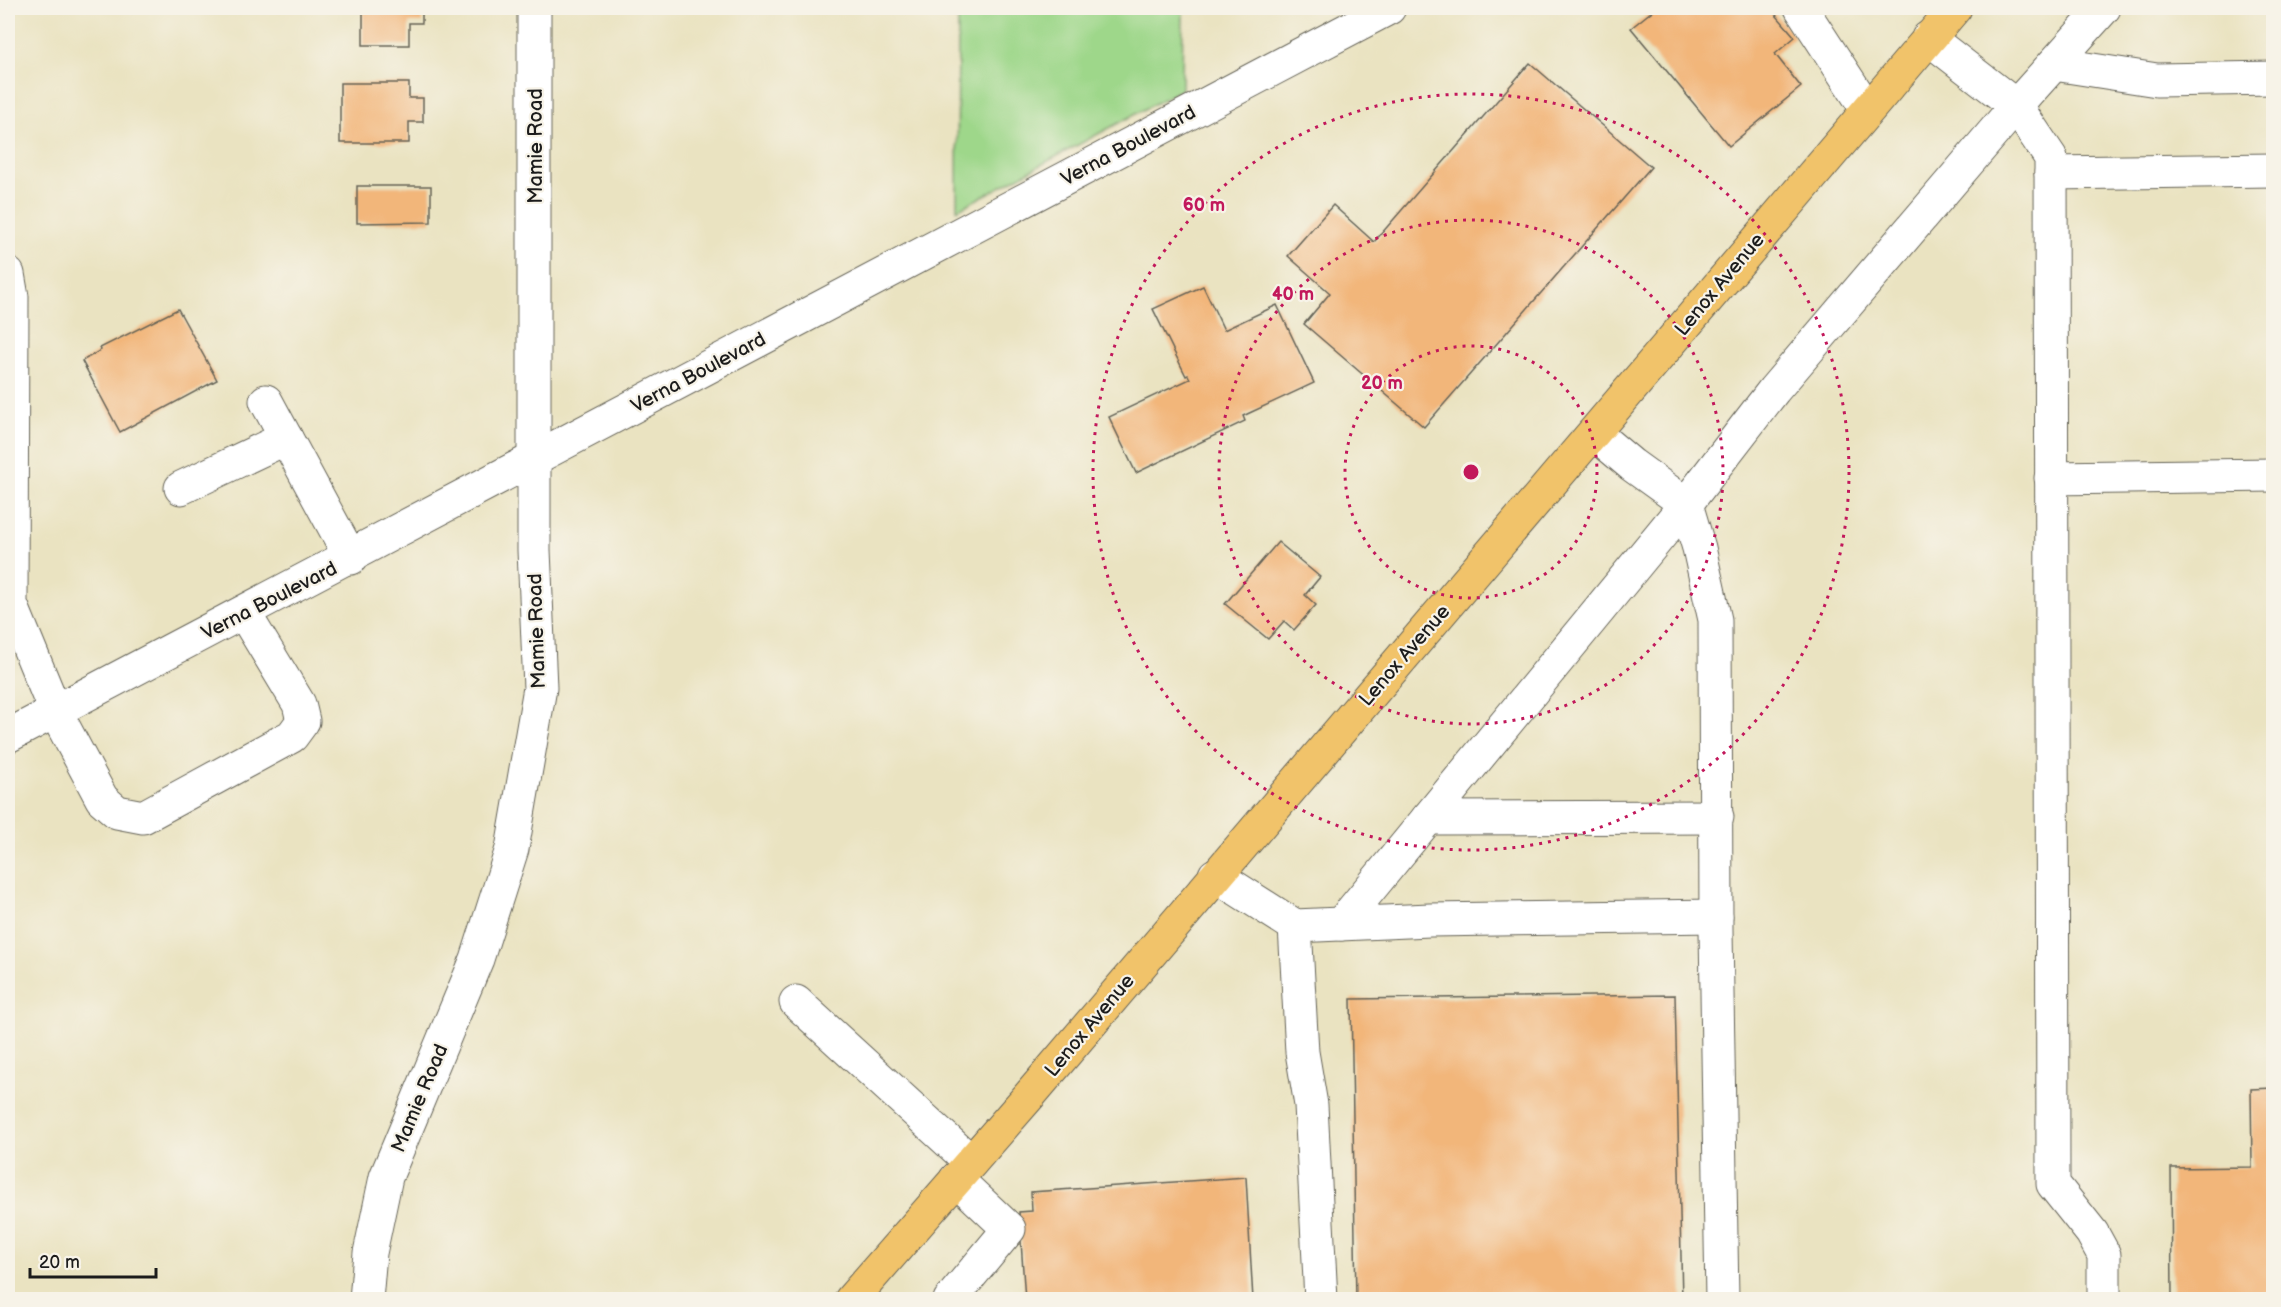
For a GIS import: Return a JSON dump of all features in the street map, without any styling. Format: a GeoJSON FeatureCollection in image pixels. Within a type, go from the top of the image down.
{"type":"FeatureCollection","features":[{"type":"Feature","properties":{"kind":"main road","name":"Lenox Avenue"},"geometry":{"type":"LineString","coordinates":[[851,1299],[963,1171],[1955,8]]}},
{"type":"Feature","properties":{"kind":"street","name":"Mamie Road"},"geometry":{"type":"LineString","coordinates":[[366,1299],[369,1253],[386,1177],[477,959],[512,849],[540,688],[534,550],[534,8]]}},
{"type":"Feature","properties":{"kind":"street","name":"Verna Boulevard"},"geometry":{"type":"LineString","coordinates":[[8,736],[351,558],[535,458],[1389,8]]}},
{"type":"Feature","properties":{"kind":"street"},"geometry":{"type":"LineString","coordinates":[[1801,8],[1867,109]]}},
{"type":"Feature","properties":{"kind":"street"},"geometry":{"type":"LineString","coordinates":[[1341,924],[1686,504],[1774,390],[2016,106],[2104,8]]}},
{"type":"Feature","properties":{"kind":"street"},"geometry":{"type":"LineString","coordinates":[[1928,38],[2016,106],[2051,158],[2053,1184],[2092,1233],[2104,1255],[2104,1299]]}},
{"type":"Feature","properties":{"kind":"street"},"geometry":{"type":"LineString","coordinates":[[2054,64],[2157,80],[2274,78]]}},
{"type":"Feature","properties":{"kind":"street"},"geometry":{"type":"LineString","coordinates":[[2051,172],[2274,170]]}},
{"type":"Feature","properties":{"kind":"street"},"geometry":{"type":"LineString","coordinates":[[8,274],[12,297],[9,552],[11,604],[55,711],[102,799],[117,812],[143,817],[292,736],[303,721],[299,704],[244,613]]}},
{"type":"Feature","properties":{"kind":"street"},"geometry":{"type":"LineString","coordinates":[[266,401],[351,558]]}},
{"type":"Feature","properties":{"kind":"street"},"geometry":{"type":"LineString","coordinates":[[1594,433],[1632,465],[1686,504],[1699,548],[1715,620],[1716,916],[1722,1299]]}},
{"type":"Feature","properties":{"kind":"street"},"geometry":{"type":"LineString","coordinates":[[181,488],[286,438]]}},
{"type":"Feature","properties":{"kind":"street"},"geometry":{"type":"LineString","coordinates":[[2051,478],[2274,475]]}},
{"type":"Feature","properties":{"kind":"street"},"geometry":{"type":"LineString","coordinates":[[1428,818],[1717,817]]}},
{"type":"Feature","properties":{"kind":"street"},"geometry":{"type":"LineString","coordinates":[[1215,875],[1295,926],[1430,920],[1716,916]]}},
{"type":"Feature","properties":{"kind":"street"},"geometry":{"type":"LineString","coordinates":[[1295,926],[1302,1052],[1311,1106],[1321,1299]]}},
{"type":"Feature","properties":{"kind":"street"},"geometry":{"type":"LineString","coordinates":[[796,1002],[963,1171],[1009,1229],[950,1299]]}},
{"type":"Feature","properties":{"kind":"green space"},"geometry":{"type":"Polygon","coordinates":[[[958,8],[1183,8],[1182,89],[957,210],[958,8]]]}},
{"type":"Feature","properties":{"kind":"building"},"geometry":{"type":"Polygon","coordinates":[[[363,8],[422,8],[422,23],[409,23],[409,45],[363,45],[363,8]]]}},
{"type":"Feature","properties":{"kind":"building"},"geometry":{"type":"Polygon","coordinates":[[[1656,8],[1770,8],[1795,37],[1775,54],[1801,87],[1729,146],[1631,28],[1656,8]]]}},
{"type":"Feature","properties":{"kind":"building"},"geometry":{"type":"Polygon","coordinates":[[[1530,63],[1651,167],[1424,427],[1304,324],[1330,293],[1288,256],[1333,205],[1374,242],[1530,63]]]}},
{"type":"Feature","properties":{"kind":"building"},"geometry":{"type":"Polygon","coordinates":[[[340,83],[409,83],[409,98],[423,98],[423,122],[409,122],[409,143],[340,143],[340,83]]]}},
{"type":"Feature","properties":{"kind":"building"},"geometry":{"type":"Polygon","coordinates":[[[357,186],[431,186],[431,222],[357,223],[357,186]]]}},
{"type":"Feature","properties":{"kind":"building"},"geometry":{"type":"Polygon","coordinates":[[[1203,286],[1224,330],[1277,305],[1314,383],[1243,416],[1245,421],[1136,473],[1109,417],[1190,379],[1188,375],[1186,376],[1153,309],[1203,286]]]}},
{"type":"Feature","properties":{"kind":"building"},"geometry":{"type":"Polygon","coordinates":[[[178,309],[217,380],[120,432],[82,361],[101,350],[100,348],[178,309]]]}},
{"type":"Feature","properties":{"kind":"building"},"geometry":{"type":"Polygon","coordinates":[[[1278,542],[1320,577],[1305,595],[1316,605],[1294,630],[1284,621],[1268,639],[1225,604],[1278,542]]]}},
{"type":"Feature","properties":{"kind":"building"},"geometry":{"type":"Polygon","coordinates":[[[1675,995],[1682,1300],[1356,1300],[1351,999],[1675,995]]]}},
{"type":"Feature","properties":{"kind":"building"},"geometry":{"type":"Polygon","coordinates":[[[2274,1088],[2274,1300],[2172,1300],[2171,1168],[2252,1167],[2251,1089],[2274,1088]]]}},
{"type":"Feature","properties":{"kind":"building"},"geometry":{"type":"Polygon","coordinates":[[[1246,1177],[1253,1300],[1025,1300],[1019,1212],[1032,1211],[1031,1192],[1246,1177]]]}}]}
